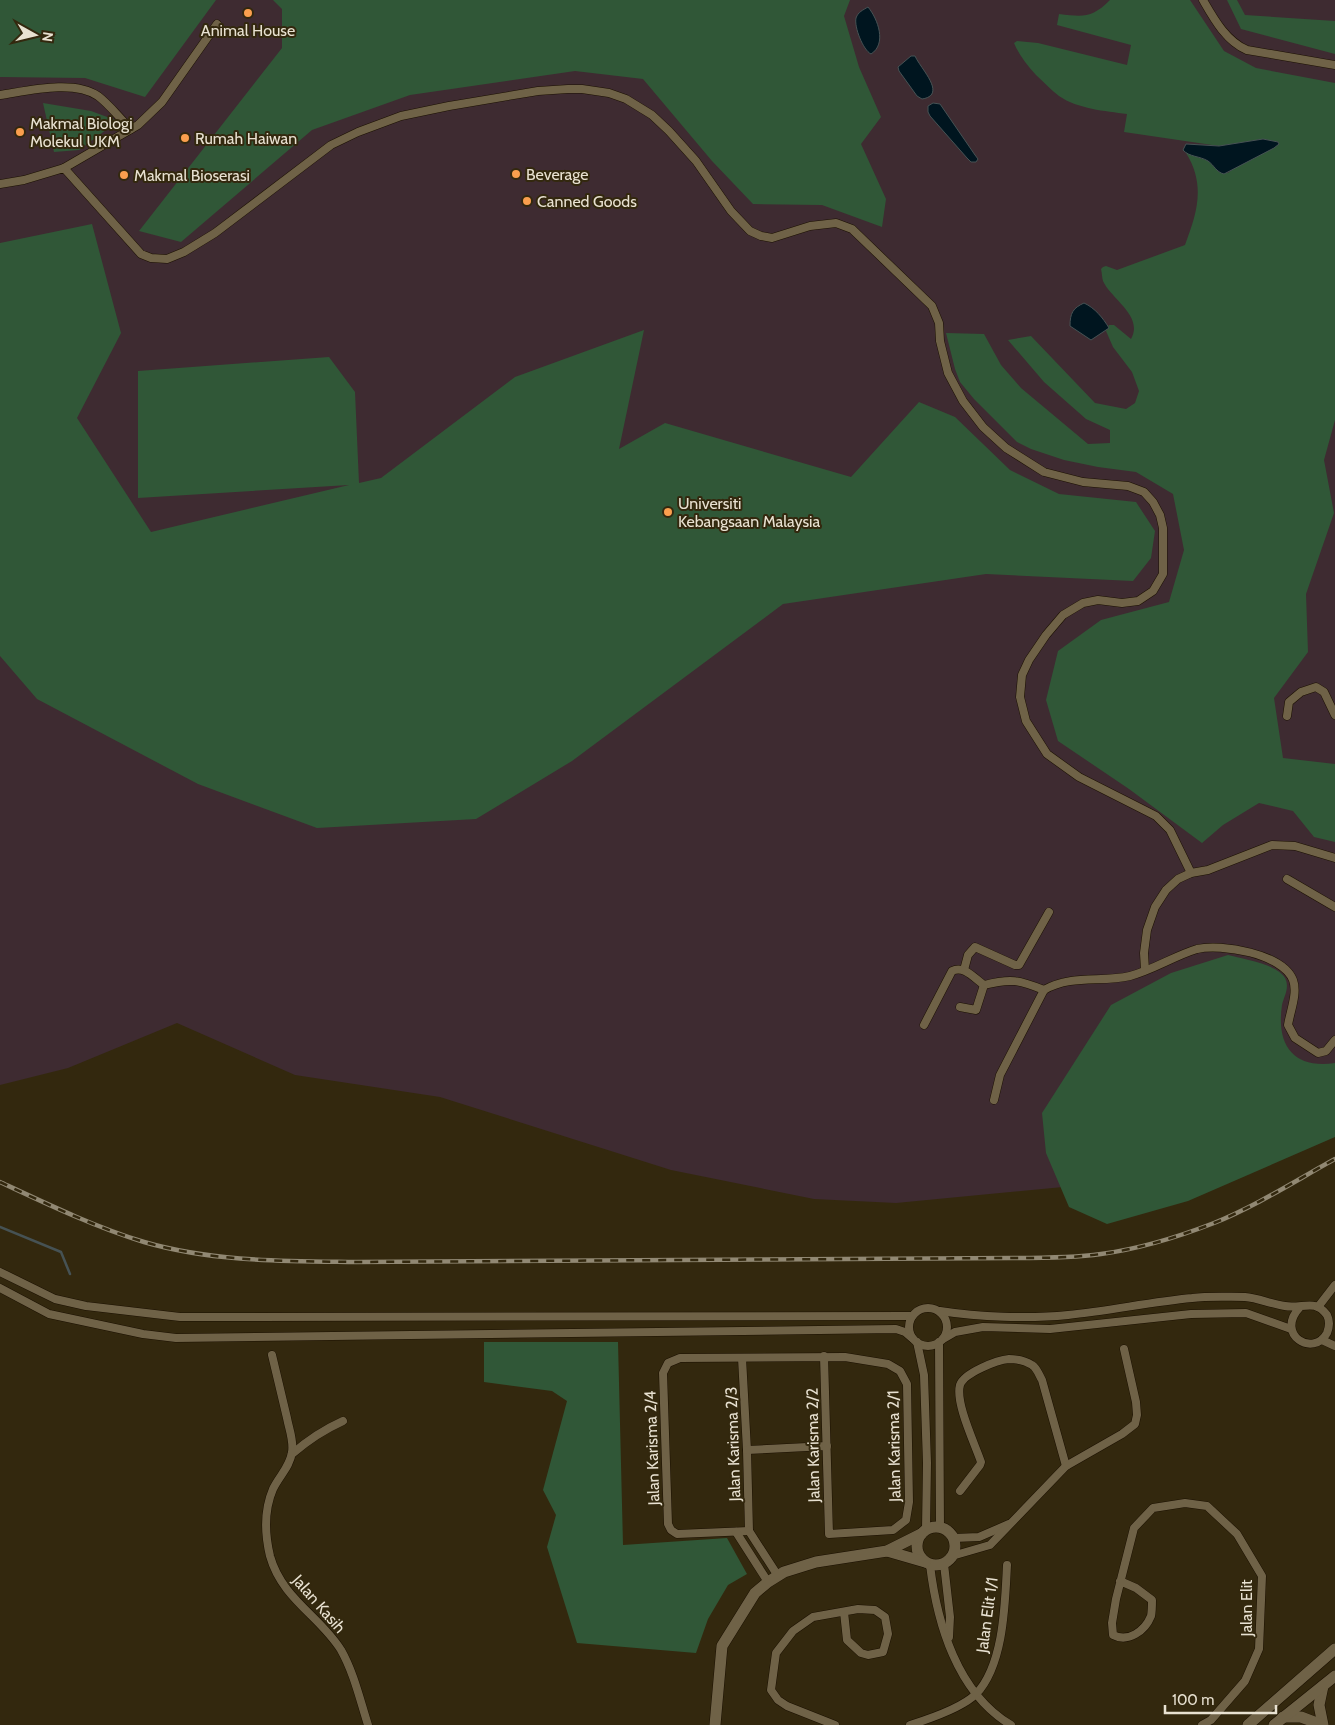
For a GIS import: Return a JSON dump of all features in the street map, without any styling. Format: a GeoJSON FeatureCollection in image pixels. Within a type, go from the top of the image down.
{"type":"FeatureCollection","features":[{"type":"Feature","properties":{"kind":"street"},"geometry":{"type":"LineString","coordinates":[[1202,0],[1225,34],[1238,46],[1247,50],[1335,65]]}},
{"type":"Feature","properties":{"kind":"street"},"geometry":{"type":"LineString","coordinates":[[0,184],[24,180],[64,168],[138,125],[162,102],[217,24]]}},
{"type":"Feature","properties":{"kind":"street"},"geometry":{"type":"LineString","coordinates":[[0,95],[64,87],[81,89],[98,96],[131,129]]}},
{"type":"Feature","properties":{"kind":"street"},"geometry":{"type":"LineString","coordinates":[[64,168],[140,254],[151,258],[167,259],[184,252],[216,233],[331,145],[358,132],[401,116],[449,106],[538,91],[582,89],[618,96],[652,115],[696,161],[731,211],[750,231],[772,238],[810,226],[836,223],[852,229],[932,306],[939,323],[940,341],[948,373],[963,401],[983,427],[1006,448],[1044,472],[1083,482],[1128,486],[1144,492],[1153,502],[1160,516],[1163,528],[1163,574],[1154,591],[1138,601],[1122,603],[1098,600],[1083,602],[1063,615],[1028,660],[1022,674],[1020,697],[1026,721],[1047,754],[1079,777],[1156,816],[1170,830],[1190,873]]}},
{"type":"Feature","properties":{"kind":"street"},"geometry":{"type":"LineString","coordinates":[[1287,716],[1289,702],[1301,692],[1316,687],[1324,692],[1335,715]]}},
{"type":"Feature","properties":{"kind":"street"},"geometry":{"type":"LineString","coordinates":[[1145,970],[1144,952],[1147,930],[1155,907],[1178,879],[1190,873],[1208,870],[1272,845],[1295,846],[1335,858]]}},
{"type":"Feature","properties":{"kind":"street"},"geometry":{"type":"LineString","coordinates":[[1287,879],[1335,907]]}},
{"type":"Feature","properties":{"kind":"street"},"geometry":{"type":"LineString","coordinates":[[964,970],[968,955],[975,947],[1015,965],[1019,965],[1049,912]]}},
{"type":"Feature","properties":{"kind":"street"},"geometry":{"type":"LineString","coordinates":[[994,1100],[1000,1075],[1044,990],[1066,981],[1127,977],[1199,949],[1247,950],[1280,966],[1288,972],[1293,980],[1295,991],[1288,1025],[1295,1038],[1318,1053],[1326,1051],[1335,1040]]}},
{"type":"Feature","properties":{"kind":"street"},"geometry":{"type":"LineString","coordinates":[[924,1025],[952,971],[956,969],[964,970],[984,985],[1020,980],[1044,990]]}},
{"type":"Feature","properties":{"kind":"street"},"geometry":{"type":"LineString","coordinates":[[960,1007],[976,1010],[984,985]]}},
{"type":"Feature","properties":{"kind":"street"},"geometry":{"type":"LineString","coordinates":[[0,1272],[56,1298],[86,1306],[180,1317],[912,1316]]}},
{"type":"Feature","properties":{"kind":"street"},"geometry":{"type":"LineString","coordinates":[[1318,1308],[1335,1285]]}},
{"type":"Feature","properties":{"kind":"street"},"geometry":{"type":"LineString","coordinates":[[0,1288],[49,1314],[143,1334],[176,1338],[896,1330],[905,1332],[915,1340],[928,1346],[954,1332],[984,1327],[1050,1329],[1190,1314],[1246,1313],[1291,1329]]}},
{"type":"Feature","properties":{"kind":"street"},"geometry":{"type":"LineString","coordinates":[[1012,1725],[976,1694],[963,1675],[940,1619],[928,1563],[921,1558],[917,1549],[917,1544],[924,1532],[927,1463],[924,1375],[915,1340],[909,1331],[909,1323],[912,1316],[922,1308],[934,1308],[940,1311],[973,1315],[1065,1316],[1194,1297],[1252,1298],[1286,1306],[1300,1307],[1310,1305],[1318,1308],[1326,1315],[1332,1325],[1322,1340],[1316,1343],[1304,1343],[1294,1336],[1291,1329],[1291,1321],[1300,1307]]}},
{"type":"Feature","properties":{"kind":"street"},"geometry":{"type":"LineString","coordinates":[[940,1311],[945,1317],[947,1324],[947,1332],[941,1340],[940,1527]]}},
{"type":"Feature","properties":{"kind":"street"},"geometry":{"type":"LineString","coordinates":[[1322,1340],[1335,1346]]}},
{"type":"Feature","properties":{"kind":"street"},"geometry":{"type":"LineString","coordinates":[[887,1551],[928,1563],[948,1560],[990,1545],[1066,1466],[1122,1434],[1135,1424],[1137,1415],[1136,1402],[1124,1348]]}},
{"type":"Feature","properties":{"kind":"street"},"geometry":{"type":"LineString","coordinates":[[272,1355],[293,1444],[292,1454]]}},
{"type":"Feature","properties":{"kind":"street","name":"Jalan Karisma 2/4"},"geometry":{"type":"LineString","coordinates":[[749,1530],[677,1534],[671,1530],[668,1524],[663,1373],[668,1363],[680,1358],[824,1356]]}},
{"type":"Feature","properties":{"kind":"street","name":"Jalan Karisma 2/2"},"geometry":{"type":"LineString","coordinates":[[824,1356],[829,1534]]}},
{"type":"Feature","properties":{"kind":"street","name":"Jalan Karisma 2/1"},"geometry":{"type":"LineString","coordinates":[[824,1356],[846,1357],[888,1364],[900,1371],[907,1384],[909,1502],[906,1520],[893,1530],[829,1534]]}},
{"type":"Feature","properties":{"kind":"street","name":"Jalan Karisma 2/3"},"geometry":{"type":"LineString","coordinates":[[742,1358],[749,1530]]}},
{"type":"Feature","properties":{"kind":"street"},"geometry":{"type":"LineString","coordinates":[[960,1490],[980,1465],[964,1414],[959,1392],[961,1383],[967,1376],[984,1367],[1008,1359],[1031,1364],[1037,1370],[1042,1380],[1066,1466]]}},
{"type":"Feature","properties":{"kind":"street"},"geometry":{"type":"LineString","coordinates":[[292,1454],[323,1430],[343,1421]]}},
{"type":"Feature","properties":{"kind":"street"},"geometry":{"type":"LineString","coordinates":[[747,1450],[827,1446]]}},
{"type":"Feature","properties":{"kind":"street","name":"Jalan Kasih"},"geometry":{"type":"LineString","coordinates":[[292,1454],[288,1465],[273,1489],[267,1512],[266,1534],[271,1558],[281,1582],[299,1605],[340,1649],[350,1668],[368,1725]]}},
{"type":"Feature","properties":{"kind":"street","name":"Jalan Elit"},"geometry":{"type":"LineString","coordinates":[[1120,1581],[1136,1588],[1152,1600],[1151,1615],[1145,1625],[1131,1637],[1120,1638],[1113,1635],[1112,1623],[1120,1581],[1134,1528],[1154,1508],[1185,1503],[1207,1506],[1238,1534],[1262,1576],[1259,1649],[1245,1680],[1211,1720],[1202,1725]]}},
{"type":"Feature","properties":{"kind":"street"},"geometry":{"type":"LineString","coordinates":[[954,1538],[979,1536],[1010,1524]]}},
{"type":"Feature","properties":{"kind":"street"},"geometry":{"type":"LineString","coordinates":[[715,1725],[722,1646],[755,1593],[773,1579],[816,1562],[887,1551],[924,1532],[940,1527],[948,1531],[954,1538],[955,1548],[948,1560],[949,1642]]}},
{"type":"Feature","properties":{"kind":"street"},"geometry":{"type":"LineString","coordinates":[[749,1530],[773,1579]]}},
{"type":"Feature","properties":{"kind":"street"},"geometry":{"type":"LineString","coordinates":[[736,1532],[773,1579]]}},
{"type":"Feature","properties":{"kind":"street","name":"Jalan Elit 1/1"},"geometry":{"type":"LineString","coordinates":[[976,1694],[992,1671],[1000,1639],[1006,1601],[1007,1565]]}},
{"type":"Feature","properties":{"kind":"street"},"geometry":{"type":"LineString","coordinates":[[835,1725],[786,1706],[778,1700],[771,1690],[772,1674],[776,1654],[793,1631],[813,1617],[858,1609],[875,1610],[885,1618],[888,1634],[883,1652],[868,1655],[861,1653],[847,1640],[844,1612]]}},
{"type":"Feature","properties":{"kind":"street"},"geometry":{"type":"LineString","coordinates":[[1248,1725],[1335,1650]]}},
{"type":"Feature","properties":{"kind":"street"},"geometry":{"type":"LineString","coordinates":[[1278,1721],[1335,1676]]}},
{"type":"Feature","properties":{"kind":"street"},"geometry":{"type":"LineString","coordinates":[[1323,1686],[1319,1705],[1323,1725]]}},
{"type":"Feature","properties":{"kind":"street"},"geometry":{"type":"LineString","coordinates":[[910,1725],[947,1712],[976,1694]]}},
{"type":"Feature","properties":{"kind":"street"},"geometry":{"type":"LineString","coordinates":[[1278,1721],[1301,1717],[1323,1725]]}},
{"type":"Feature","properties":{"kind":"shaded area","name":"Universiti Kebangsaan Malaysia"},"geometry":{"type":"Polygon","coordinates":[[[0,0],[1335,0],[1335,1089],[1084,1185],[896,1203],[814,1199],[671,1170],[440,1097],[295,1075],[177,1023],[68,1068],[0,1085],[0,0]]]}},
{"type":"Feature","properties":{"kind":"green space"},"geometry":{"type":"Polygon","coordinates":[[[0,0],[216,0],[145,97],[85,78],[0,77],[0,0]]]}},
{"type":"Feature","properties":{"kind":"green space"},"geometry":{"type":"Polygon","coordinates":[[[273,0],[850,0],[844,16],[859,67],[881,117],[861,144],[886,199],[882,227],[822,205],[753,204],[712,161],[643,79],[575,71],[410,95],[312,130],[181,242],[139,231],[282,48],[282,9],[273,0]]]}},
{"type":"Feature","properties":{"kind":"green space"},"geometry":{"type":"Polygon","coordinates":[[[1110,0],[1190,0],[1224,51],[1256,68],[1335,83],[1335,420],[1324,460],[1334,513],[1306,594],[1308,652],[1274,698],[1283,758],[1335,764],[1335,842],[1314,837],[1293,811],[1259,803],[1223,825],[1202,843],[1129,789],[1058,741],[1046,700],[1058,651],[1101,620],[1169,602],[1184,550],[1173,494],[1136,472],[1064,460],[1031,449],[1017,442],[974,399],[960,382],[955,369],[946,333],[984,334],[1001,365],[1021,388],[1088,444],[1110,443],[1110,430],[1086,419],[1044,382],[1008,340],[1031,336],[1095,403],[1126,409],[1135,403],[1139,391],[1132,372],[1113,347],[1106,331],[1109,325],[1114,325],[1131,339],[1134,331],[1133,323],[1125,308],[1107,288],[1103,281],[1101,269],[1106,266],[1117,270],[1185,245],[1198,199],[1196,176],[1186,153],[1209,161],[1219,172],[1228,173],[1235,167],[1279,144],[1278,142],[1263,139],[1219,146],[1124,132],[1127,114],[1083,107],[1056,94],[1029,67],[1014,43],[1017,41],[1038,43],[1127,65],[1131,45],[1057,25],[1059,14],[1087,15],[1098,10],[1110,0]]]}},
{"type":"Feature","properties":{"kind":"green space"},"geometry":{"type":"Polygon","coordinates":[[[1227,0],[1237,0],[1245,15],[1335,21],[1335,54],[1241,29],[1227,0]]]}},
{"type":"Feature","properties":{"kind":"green space"},"geometry":{"type":"Polygon","coordinates":[[[43,103],[91,111],[118,121],[79,150],[54,152],[43,103]]]}},
{"type":"Feature","properties":{"kind":"green space"},"geometry":{"type":"Polygon","coordinates":[[[92,224],[121,333],[77,418],[151,532],[349,485],[138,498],[138,371],[329,357],[355,392],[359,483],[381,478],[515,377],[644,330],[619,449],[665,423],[851,477],[919,402],[955,417],[1010,470],[1059,494],[1136,502],[1155,531],[1151,558],[1133,581],[986,574],[783,604],[572,761],[476,819],[317,828],[198,784],[37,699],[0,656],[0,243],[92,224]]]}},
{"type":"Feature","properties":{"kind":"green space"},"geometry":{"type":"Polygon","coordinates":[[[1228,955],[1259,963],[1281,973],[1287,985],[1281,1019],[1285,1043],[1298,1058],[1308,1062],[1320,1064],[1335,1063],[1335,1137],[1188,1201],[1107,1224],[1069,1207],[1046,1153],[1042,1113],[1111,1005],[1171,973],[1228,955]]]}},
{"type":"Feature","properties":{"kind":"green space"},"geometry":{"type":"Polygon","coordinates":[[[484,1342],[618,1342],[623,1545],[727,1538],[747,1574],[728,1585],[708,1619],[696,1653],[577,1643],[547,1547],[556,1515],[543,1490],[567,1401],[552,1391],[484,1382],[484,1342]]]}},
{"type":"Feature","properties":{"kind":"water"},"geometry":{"type":"Polygon","coordinates":[[[868,7],[878,25],[880,38],[876,50],[871,54],[862,43],[856,22],[858,14],[868,7]]]}},
{"type":"Feature","properties":{"kind":"water"},"geometry":{"type":"Polygon","coordinates":[[[911,56],[915,56],[933,87],[933,92],[922,99],[917,96],[899,71],[898,67],[911,56]]]}},
{"type":"Feature","properties":{"kind":"water"},"geometry":{"type":"Polygon","coordinates":[[[933,103],[940,104],[978,159],[976,162],[971,162],[930,116],[928,106],[933,103]]]}},
{"type":"Feature","properties":{"kind":"water"},"geometry":{"type":"Polygon","coordinates":[[[1263,139],[1278,142],[1279,144],[1224,174],[1219,172],[1208,161],[1188,154],[1183,150],[1186,144],[1219,146],[1263,139]]]}},
{"type":"Feature","properties":{"kind":"water"},"geometry":{"type":"Polygon","coordinates":[[[1084,303],[1098,314],[1109,328],[1091,340],[1070,326],[1073,312],[1084,303]]]}},
{"type":"Feature","properties":{"kind":"waterway"},"geometry":{"type":"LineString","coordinates":[[0,1227],[61,1252],[70,1274]]}},
{"type":"Feature","properties":{"kind":"railway"},"geometry":{"type":"LineString","coordinates":[[0,1182],[53,1207],[144,1242],[170,1249],[249,1259],[356,1262],[1046,1258],[1115,1252],[1144,1246],[1186,1233],[1245,1209],[1335,1159]]}},
{"type":"Feature","properties":{"kind":"place","name":"Animal House"},"geometry":{"type":"Point","coordinates":[248,13]}},
{"type":"Feature","properties":{"kind":"place","name":"Makmal Biologi Molekul UKM"},"geometry":{"type":"Point","coordinates":[20,132]}},
{"type":"Feature","properties":{"kind":"place","name":"Rumah Haiwan"},"geometry":{"type":"Point","coordinates":[185,138]}},
{"type":"Feature","properties":{"kind":"place","name":"Beverage"},"geometry":{"type":"Point","coordinates":[516,174]}},
{"type":"Feature","properties":{"kind":"place","name":"Makmal Bioserasi"},"geometry":{"type":"Point","coordinates":[124,175]}},
{"type":"Feature","properties":{"kind":"place","name":"Canned Goods"},"geometry":{"type":"Point","coordinates":[527,201]}},
{"type":"Feature","properties":{"kind":"place","name":"Universiti Kebangsaan Malaysia"},"geometry":{"type":"Point","coordinates":[668,512]}}]}
